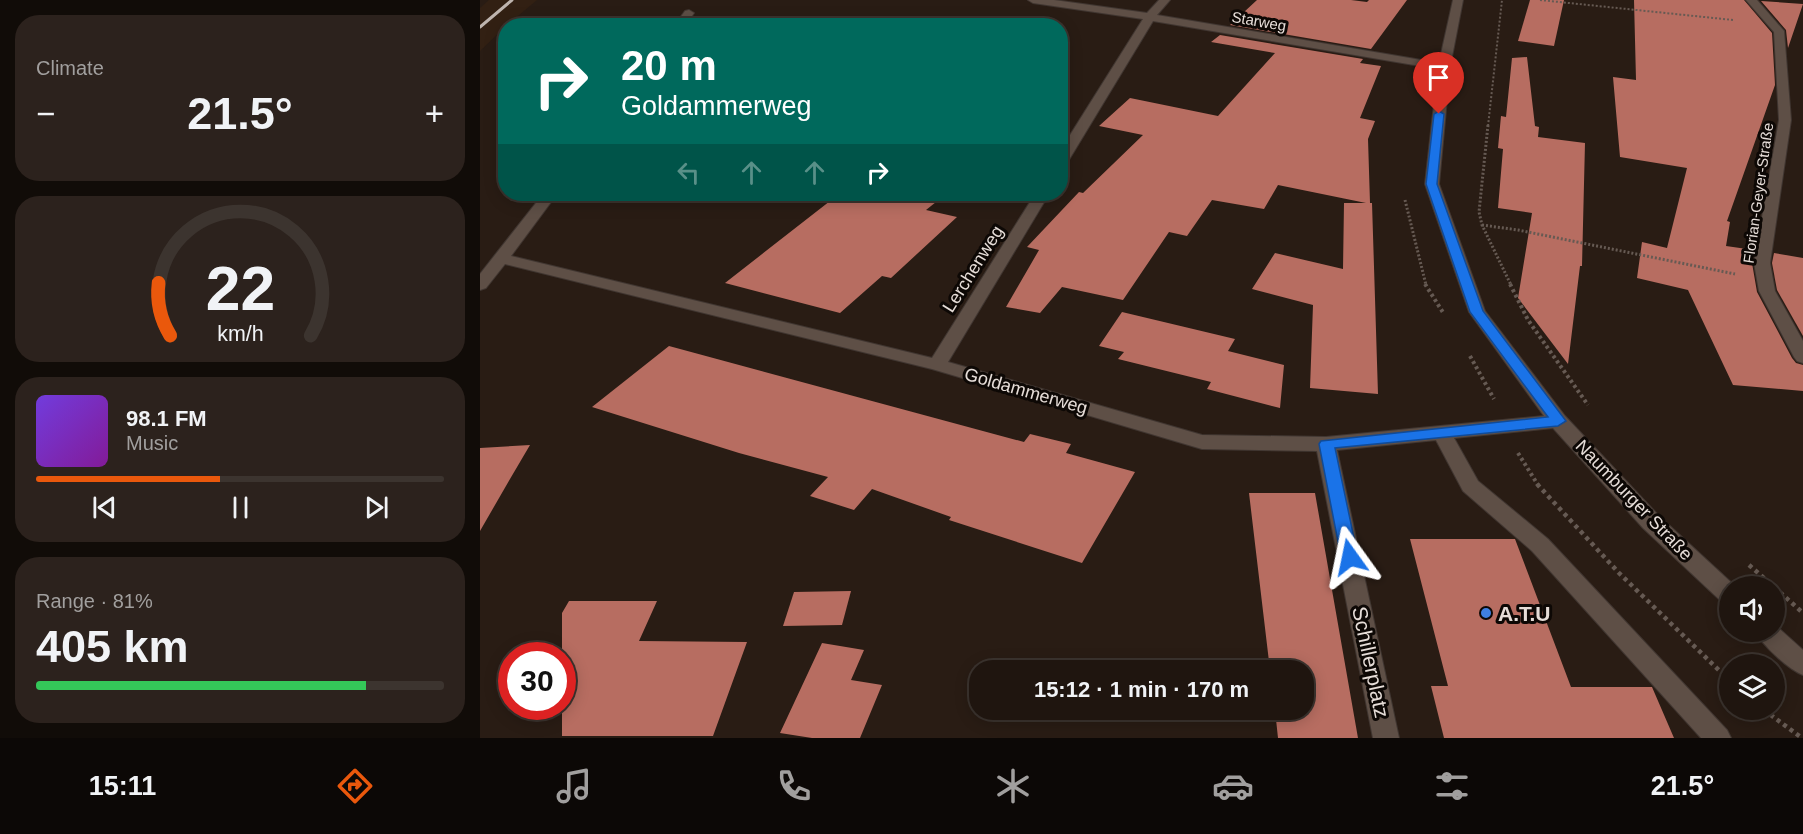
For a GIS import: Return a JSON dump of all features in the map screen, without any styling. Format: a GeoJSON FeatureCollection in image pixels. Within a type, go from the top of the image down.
{"type":"FeatureCollection","features":[{"type":"Feature","properties":{"kind":"street","name":"Starweg"},"geometry":{"type":"LineString","coordinates":[[1033,0],[1150,17],[1444,67]]}},
{"type":"Feature","properties":{"kind":"street"},"geometry":{"type":"LineString","coordinates":[[1068,150],[1150,17],[1165,0]]}},
{"type":"Feature","properties":{"kind":"street","name":"Naumburger Straße"},"geometry":{"type":"LineString","coordinates":[[1458,0],[1444,67],[1432,184],[1477,312],[1558,421],[1651,522],[1719,586]]}},
{"type":"Feature","properties":{"kind":"street","name":"Florian-Geyer-Straße"},"geometry":{"type":"LineString","coordinates":[[1751,0],[1779,31],[1785,120],[1762,263],[1767,291],[1803,357]]}},
{"type":"Feature","properties":{"kind":"street"},"geometry":{"type":"LineString","coordinates":[[685,18],[689,13]]}},
{"type":"Feature","properties":{"kind":"street"},"geometry":{"type":"LineString","coordinates":[[480,285],[545,201]]}},
{"type":"Feature","properties":{"kind":"street","name":"Lerchenweg"},"geometry":{"type":"LineString","coordinates":[[937,365],[1038,201]]}},
{"type":"Feature","properties":{"kind":"street","name":"Goldammerweg"},"geometry":{"type":"LineString","coordinates":[[501,258],[937,365],[1202,442],[1326,444],[1558,421]]}},
{"type":"Feature","properties":{"kind":"street"},"geometry":{"type":"LineString","coordinates":[[1442,433],[1470,486],[1540,545],[1718,738]]}},
{"type":"Feature","properties":{"kind":"street","name":"Schillerplatz"},"geometry":{"type":"LineString","coordinates":[[1326,444],[1386,738]]}},
{"type":"Feature","properties":{"kind":"street"},"geometry":{"type":"LineString","coordinates":[[1779,642],[1803,665]]}},
{"type":"Feature","properties":{"kind":"path"},"geometry":{"type":"LineString","coordinates":[[1502,0],[1479,212],[1482,225],[1528,320],[1594,413]]}},
{"type":"Feature","properties":{"kind":"path"},"geometry":{"type":"LineString","coordinates":[[1540,0],[1773,24]]}},
{"type":"Feature","properties":{"kind":"path"},"geometry":{"type":"LineString","coordinates":[[1482,225],[1518,230],[1765,281]]}},
{"type":"Feature","properties":{"kind":"path"},"geometry":{"type":"LineString","coordinates":[[1747,563],[1762,576]]}},
{"type":"Feature","properties":{"kind":"path"},"geometry":{"type":"LineString","coordinates":[[1785,597],[1803,613]]}},
{"type":"Feature","properties":{"kind":"path"},"geometry":{"type":"LineString","coordinates":[[1778,720],[1802,738]]}},
{"type":"Feature","properties":{"kind":"shaded area"},"geometry":{"type":"Polygon","coordinates":[[[489,0],[537,0],[516,18],[498,18],[498,34],[480,51],[480,8],[489,0]]]}},
{"type":"Feature","properties":{"kind":"building"},"geometry":{"type":"Polygon","coordinates":[[[1257,0],[1367,2],[1369,0],[1407,0],[1371,49],[1230,25],[1257,0]]]}},
{"type":"Feature","properties":{"kind":"building"},"geometry":{"type":"Polygon","coordinates":[[[1530,0],[1564,0],[1554,46],[1518,41],[1530,0]]]}},
{"type":"Feature","properties":{"kind":"building"},"geometry":{"type":"Polygon","coordinates":[[[1634,0],[1744,0],[1772,33],[1775,85],[1727,221],[1730,222],[1726,246],[1754,250],[1752,263],[1757,292],[1792,358],[1796,363],[1803,365],[1803,391],[1733,385],[1688,290],[1637,278],[1642,242],[1667,248],[1687,168],[1620,157],[1613,77],[1636,80],[1634,0]]]}},
{"type":"Feature","properties":{"kind":"building"},"geometry":{"type":"Polygon","coordinates":[[[1761,1],[1803,4],[1788,48],[1786,30],[1761,1]]]}},
{"type":"Feature","properties":{"kind":"building"},"geometry":{"type":"Polygon","coordinates":[[[1220,35],[1363,59],[1360,63],[1381,66],[1360,118],[1375,121],[1368,139],[1378,394],[1310,388],[1313,305],[1252,289],[1275,253],[1343,269],[1344,203],[1366,203],[1278,185],[1264,209],[1212,200],[1187,236],[1169,232],[1123,300],[1062,287],[1040,313],[1006,307],[1039,250],[1027,247],[1079,192],[1083,193],[1143,135],[1099,126],[1130,98],[1218,116],[1275,53],[1211,42],[1220,35]]]}},
{"type":"Feature","properties":{"kind":"building"},"geometry":{"type":"Polygon","coordinates":[[[1527,57],[1535,126],[1539,127],[1538,137],[1585,143],[1582,266],[1580,266],[1568,364],[1518,298],[1532,213],[1498,208],[1503,149],[1498,148],[1501,116],[1506,117],[1512,58],[1527,57]]]}},
{"type":"Feature","properties":{"kind":"building"},"geometry":{"type":"Polygon","coordinates":[[[830,201],[937,201],[926,210],[957,217],[891,278],[882,276],[840,313],[725,283],[830,201]]]}},
{"type":"Feature","properties":{"kind":"building"},"geometry":{"type":"Polygon","coordinates":[[[1774,253],[1803,258],[1803,336],[1777,290],[1772,263],[1774,253]]]}},
{"type":"Feature","properties":{"kind":"building"},"geometry":{"type":"Polygon","coordinates":[[[1122,312],[1235,339],[1228,351],[1284,365],[1280,408],[1207,389],[1211,382],[1118,359],[1124,352],[1099,346],[1122,312]]]}},
{"type":"Feature","properties":{"kind":"building"},"geometry":{"type":"Polygon","coordinates":[[[669,346],[1024,442],[1030,434],[1071,444],[1066,453],[1135,472],[1082,563],[949,520],[951,517],[872,489],[854,510],[810,496],[828,477],[739,453],[592,407],[669,346]]]}},
{"type":"Feature","properties":{"kind":"building"},"geometry":{"type":"Polygon","coordinates":[[[530,445],[510,479],[480,531],[480,448],[530,445]]]}},
{"type":"Feature","properties":{"kind":"building"},"geometry":{"type":"Polygon","coordinates":[[[1249,493],[1315,493],[1358,738],[1278,738],[1276,720],[1314,720],[1314,660],[1269,660],[1249,493]]]}},
{"type":"Feature","properties":{"kind":"building"},"geometry":{"type":"Polygon","coordinates":[[[1410,539],[1515,539],[1571,687],[1652,687],[1674,738],[1444,738],[1431,686],[1448,686],[1410,539]]]}},
{"type":"Feature","properties":{"kind":"building"},"geometry":{"type":"Polygon","coordinates":[[[851,591],[842,625],[783,626],[794,592],[851,591]]]}},
{"type":"Feature","properties":{"kind":"building"},"geometry":{"type":"Polygon","coordinates":[[[569,601],[657,601],[639,641],[747,642],[713,736],[562,736],[562,720],[576,720],[576,642],[562,642],[562,613],[569,601]]]}},
{"type":"Feature","properties":{"kind":"building"},"geometry":{"type":"Polygon","coordinates":[[[822,643],[864,650],[851,680],[882,685],[860,738],[812,738],[780,733],[822,643]]]}},
{"type":"Feature","properties":{"kind":"railway"},"geometry":{"type":"LineString","coordinates":[[480,27],[512,0]]}},
{"type":"Feature","properties":{"kind":"place","name":"A.T.U"},"geometry":{"type":"Point","coordinates":[1486,613]}},
{"type":"Feature","properties":{"kind":"route"},"geometry":{"type":"LineString","coordinates":[[1350,557],[1326,444],[1558,421],[1477,312],[1432,184],[1439,114]]}}]}
